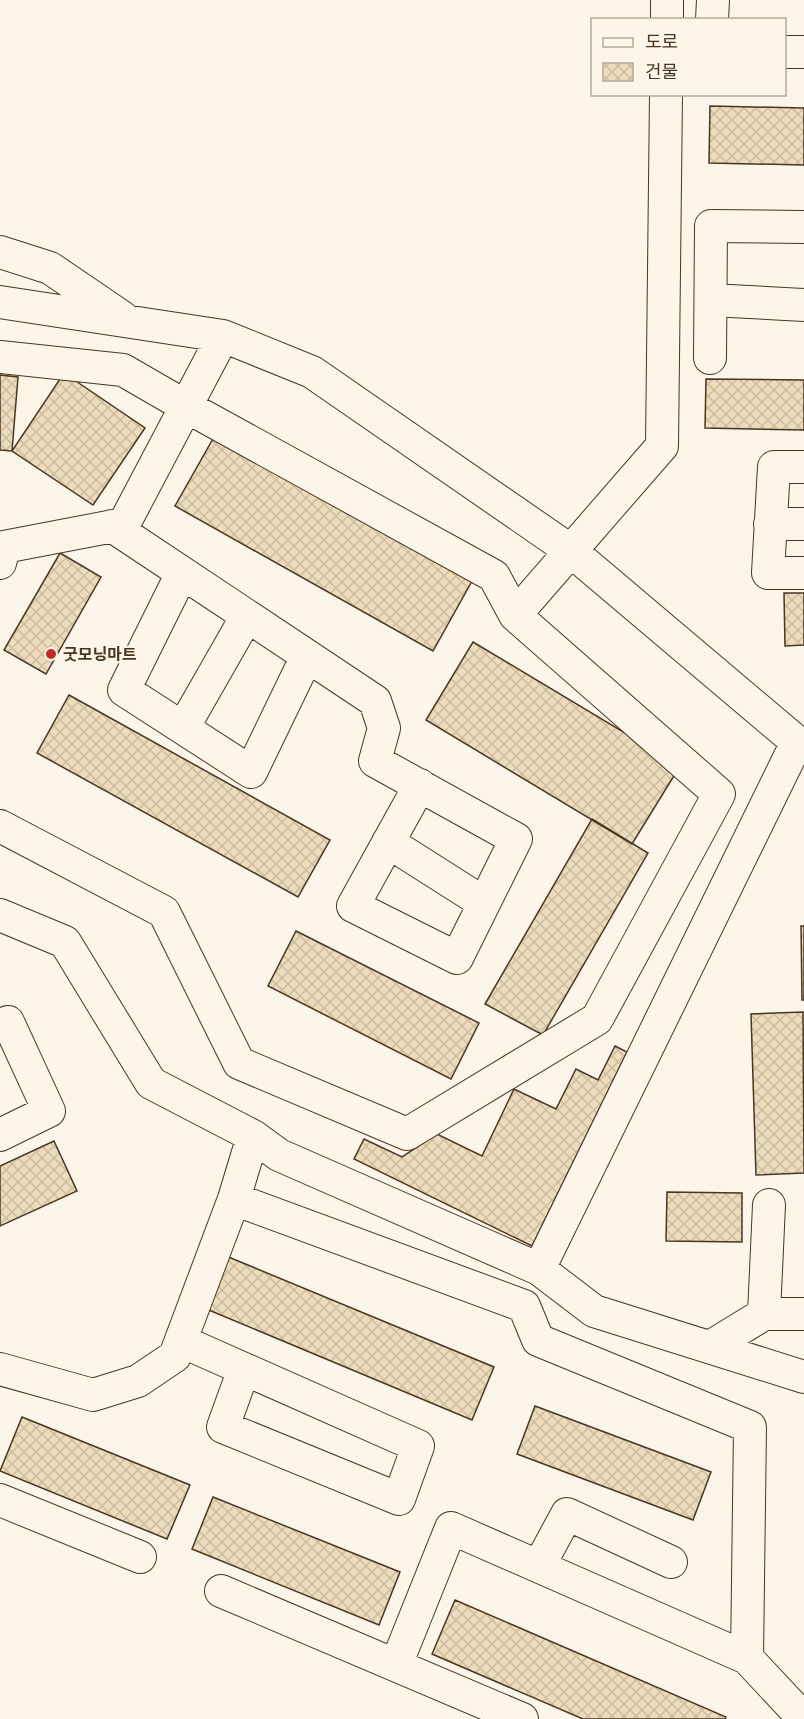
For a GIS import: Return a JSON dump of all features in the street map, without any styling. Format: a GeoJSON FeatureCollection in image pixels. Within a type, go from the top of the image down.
{"type":"FeatureCollection","features":[{"type":"Feature","properties":{"kind":"street"},"geometry":{"type":"LineString","coordinates":[[667,0],[667,18]]}},
{"type":"Feature","properties":{"kind":"street"},"geometry":{"type":"LineString","coordinates":[[712,18],[713,0]]}},
{"type":"Feature","properties":{"kind":"street"},"geometry":{"type":"LineString","coordinates":[[786,52],[804,52]]}},
{"type":"Feature","properties":{"kind":"street"},"geometry":{"type":"LineString","coordinates":[[515,615],[662,446],[666,96]]}},
{"type":"Feature","properties":{"kind":"street"},"geometry":{"type":"LineString","coordinates":[[710,358],[711,226],[804,227]]}},
{"type":"Feature","properties":{"kind":"street"},"geometry":{"type":"LineString","coordinates":[[0,252],[50,268],[130,322]]}},
{"type":"Feature","properties":{"kind":"street"},"geometry":{"type":"LineString","coordinates":[[711,300],[804,305]]}},
{"type":"Feature","properties":{"kind":"street"},"geometry":{"type":"LineString","coordinates":[[0,302],[223,336],[312,372],[571,551],[801,745],[539,1269]]}},
{"type":"Feature","properties":{"kind":"street"},"geometry":{"type":"LineString","coordinates":[[0,563],[4,546],[124,524],[223,336]]}},
{"type":"Feature","properties":{"kind":"street"},"geometry":{"type":"LineString","coordinates":[[0,357],[123,370],[494,576],[515,615],[720,794],[597,1019],[407,1134],[239,1063],[164,912],[0,826]]}},
{"type":"Feature","properties":{"kind":"street"},"geometry":{"type":"LineString","coordinates":[[804,467],[774,467],[768,573],[804,573]]}},
{"type":"Feature","properties":{"kind":"street"},"geometry":{"type":"LineString","coordinates":[[770,524],[804,524]]}},
{"type":"Feature","properties":{"kind":"street"},"geometry":{"type":"LineString","coordinates":[[112,526],[375,701],[384,729],[375,761],[420,785],[516,839],[457,958],[353,906],[420,785]]}},
{"type":"Feature","properties":{"kind":"street"},"geometry":{"type":"LineString","coordinates":[[182,573],[124,690],[251,772],[307,656]]}},
{"type":"Feature","properties":{"kind":"street"},"geometry":{"type":"LineString","coordinates":[[183,728],[247,616]]}},
{"type":"Feature","properties":{"kind":"street"},"geometry":{"type":"LineString","coordinates":[[388,842],[484,903]]}},
{"type":"Feature","properties":{"kind":"street"},"geometry":{"type":"LineString","coordinates":[[0,915],[65,942],[151,1083],[253,1136],[279,1155],[539,1269],[594,1311],[804,1377]]}},
{"type":"Feature","properties":{"kind":"street"},"geometry":{"type":"LineString","coordinates":[[0,1026],[8,1022],[49,1111],[0,1135]]}},
{"type":"Feature","properties":{"kind":"street"},"geometry":{"type":"LineString","coordinates":[[0,1369],[93,1395],[138,1381],[175,1356],[234,1199],[253,1136]]}},
{"type":"Feature","properties":{"kind":"street"},"geometry":{"type":"LineString","coordinates":[[234,1199],[524,1306],[538,1340],[750,1427],[747,1658]]}},
{"type":"Feature","properties":{"kind":"street"},"geometry":{"type":"LineString","coordinates":[[764,1314],[769,1205]]}},
{"type":"Feature","properties":{"kind":"street"},"geometry":{"type":"LineString","coordinates":[[710,1347],[764,1314],[804,1314]]}},
{"type":"Feature","properties":{"kind":"street"},"geometry":{"type":"LineString","coordinates":[[181,1341],[418,1446],[399,1499],[223,1427],[244,1369]]}},
{"type":"Feature","properties":{"kind":"street"},"geometry":{"type":"LineString","coordinates":[[0,1500],[140,1557]]}},
{"type":"Feature","properties":{"kind":"street"},"geometry":{"type":"LineString","coordinates":[[539,1566],[567,1515],[671,1562]]}},
{"type":"Feature","properties":{"kind":"street"},"geometry":{"type":"LineString","coordinates":[[396,1665],[451,1528],[747,1658],[804,1719]]}},
{"type":"Feature","properties":{"kind":"street"},"geometry":{"type":"LineString","coordinates":[[221,1591],[522,1719]]}},
{"type":"Feature","properties":{"kind":"building"},"geometry":{"type":"Polygon","coordinates":[[[710,106],[804,108],[804,165],[709,163],[710,106]]]}},
{"type":"Feature","properties":{"kind":"building"},"geometry":{"type":"Polygon","coordinates":[[[64,373],[145,428],[93,505],[12,451],[64,373]]]}},
{"type":"Feature","properties":{"kind":"building"},"geometry":{"type":"Polygon","coordinates":[[[0,375],[18,377],[12,451],[0,450],[0,375]]]}},
{"type":"Feature","properties":{"kind":"building"},"geometry":{"type":"Polygon","coordinates":[[[706,379],[804,380],[804,430],[705,428],[706,379]]]}},
{"type":"Feature","properties":{"kind":"building"},"geometry":{"type":"Polygon","coordinates":[[[214,437],[472,581],[433,651],[175,506],[214,437]]]}},
{"type":"Feature","properties":{"kind":"building"},"geometry":{"type":"Polygon","coordinates":[[[60,553],[101,577],[46,674],[4,650],[60,553]]]}},
{"type":"Feature","properties":{"kind":"building"},"geometry":{"type":"Polygon","coordinates":[[[784,593],[804,593],[804,645],[785,646],[784,593]]]}},
{"type":"Feature","properties":{"kind":"building"},"geometry":{"type":"Polygon","coordinates":[[[473,642],[680,766],[632,844],[426,720],[473,642]]]}},
{"type":"Feature","properties":{"kind":"building"},"geometry":{"type":"Polygon","coordinates":[[[69,695],[330,840],[298,897],[37,753],[69,695]]]}},
{"type":"Feature","properties":{"kind":"building"},"geometry":{"type":"Polygon","coordinates":[[[592,819],[648,853],[543,1035],[485,1004],[592,819]]]}},
{"type":"Feature","properties":{"kind":"building"},"geometry":{"type":"Polygon","coordinates":[[[801,926],[804,926],[804,1000],[802,1000],[801,926]]]}},
{"type":"Feature","properties":{"kind":"building"},"geometry":{"type":"Polygon","coordinates":[[[296,931],[479,1023],[451,1079],[268,986],[296,931]]]}},
{"type":"Feature","properties":{"kind":"building"},"geometry":{"type":"Polygon","coordinates":[[[803,1012],[804,1173],[756,1175],[751,1014],[803,1012]]]}},
{"type":"Feature","properties":{"kind":"building"},"geometry":{"type":"Polygon","coordinates":[[[615,1046],[627,1052],[532,1246],[354,1159],[364,1139],[402,1157],[437,1134],[482,1156],[514,1089],[556,1109],[576,1069],[598,1080],[615,1046]]]}},
{"type":"Feature","properties":{"kind":"building"},"geometry":{"type":"Polygon","coordinates":[[[54,1141],[77,1191],[0,1226],[0,1166],[54,1141]]]}},
{"type":"Feature","properties":{"kind":"building"},"geometry":{"type":"Polygon","coordinates":[[[667,1192],[742,1193],[742,1242],[666,1241],[667,1192]]]}},
{"type":"Feature","properties":{"kind":"building"},"geometry":{"type":"Polygon","coordinates":[[[226,1256],[494,1367],[472,1420],[204,1308],[226,1256]]]}},
{"type":"Feature","properties":{"kind":"building"},"geometry":{"type":"Polygon","coordinates":[[[535,1406],[711,1472],[693,1520],[517,1454],[535,1406]]]}},
{"type":"Feature","properties":{"kind":"building"},"geometry":{"type":"Polygon","coordinates":[[[22,1417],[190,1485],[167,1539],[0,1471],[22,1417]]]}},
{"type":"Feature","properties":{"kind":"building"},"geometry":{"type":"Polygon","coordinates":[[[213,1497],[400,1572],[379,1625],[192,1549],[213,1497]]]}},
{"type":"Feature","properties":{"kind":"building"},"geometry":{"type":"Polygon","coordinates":[[[455,1600],[726,1717],[725,1719],[583,1719],[432,1654],[455,1600]]]}},
{"type":"Feature","properties":{"kind":"place","name":"굿모닝마트"},"geometry":{"type":"Point","coordinates":[51,654]}}]}
